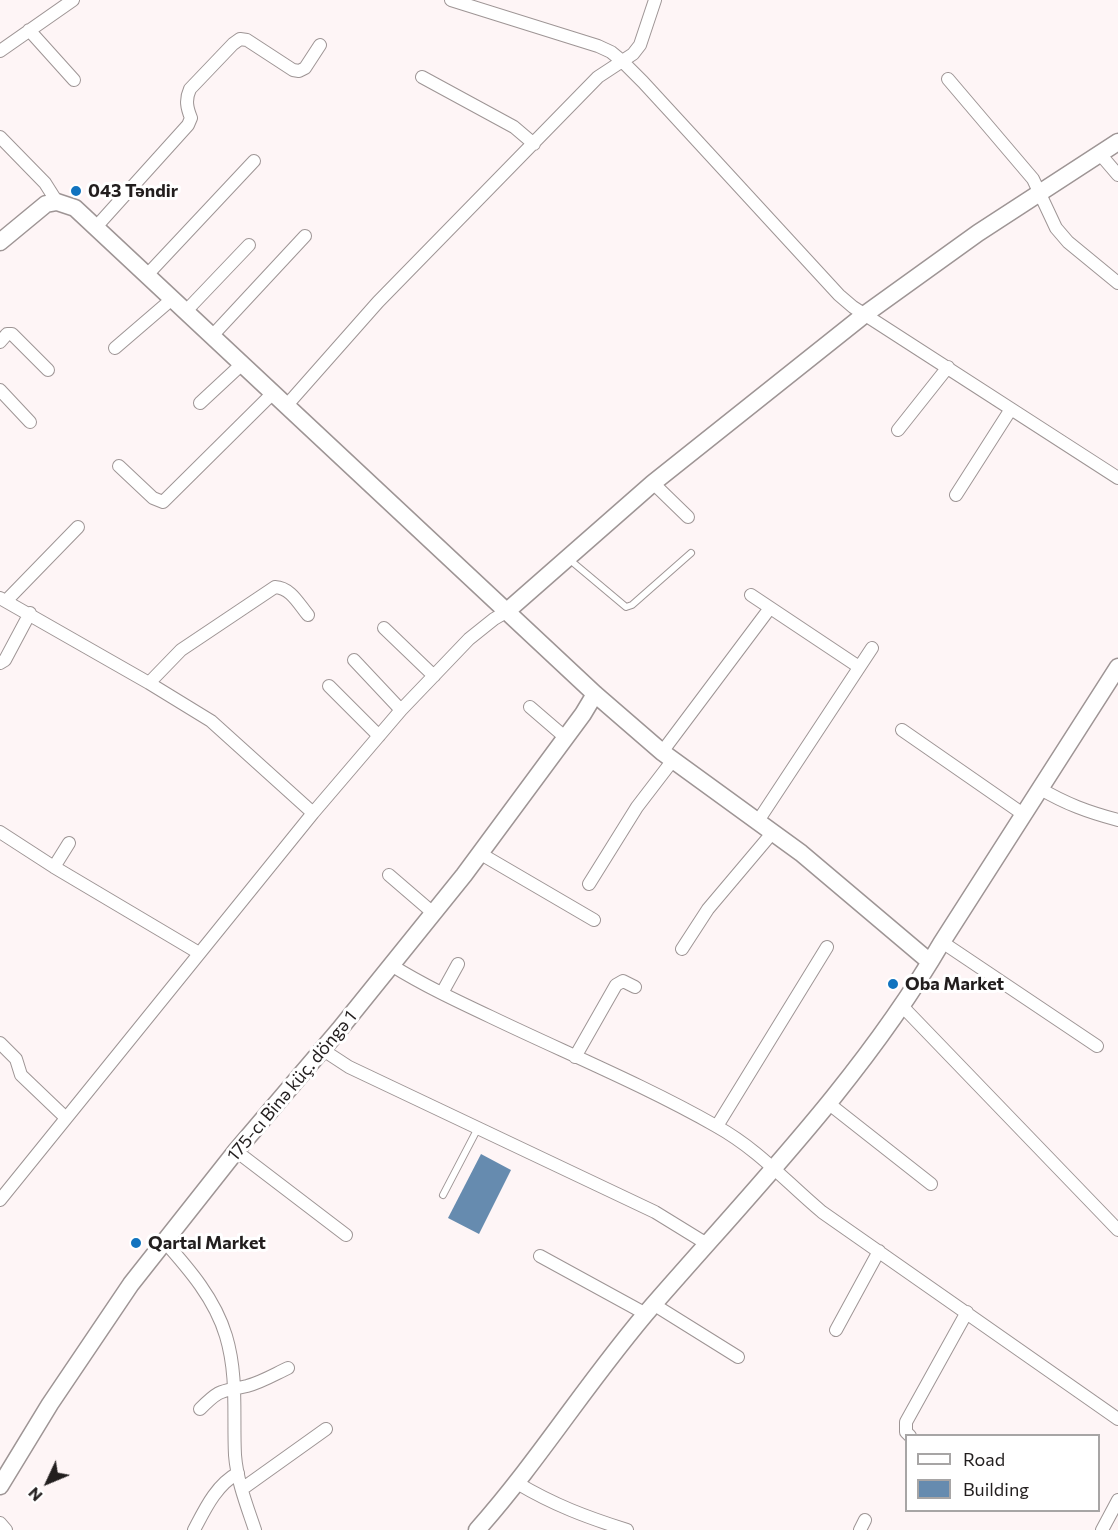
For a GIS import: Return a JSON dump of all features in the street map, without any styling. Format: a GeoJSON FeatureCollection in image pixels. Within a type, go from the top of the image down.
{"type":"FeatureCollection","features":[{"type":"Feature","properties":{"kind":"street"},"geometry":{"type":"LineString","coordinates":[[0,51],[73,0]]}},
{"type":"Feature","properties":{"kind":"street"},"geometry":{"type":"LineString","coordinates":[[451,0],[598,46],[610,52],[622,61],[839,295],[864,315],[1118,478]]}},
{"type":"Feature","properties":{"kind":"street"},"geometry":{"type":"LineString","coordinates":[[287,405],[378,302],[598,77],[633,54],[640,45],[655,0]]}},
{"type":"Feature","properties":{"kind":"street"},"geometry":{"type":"LineString","coordinates":[[29,30],[74,80]]}},
{"type":"Feature","properties":{"kind":"street"},"geometry":{"type":"LineString","coordinates":[[96,227],[188,125],[191,118],[187,106],[187,95],[190,89],[233,44],[240,39],[247,40],[293,70],[299,71],[305,68],[320,45]]}},
{"type":"Feature","properties":{"kind":"street"},"geometry":{"type":"LineString","coordinates":[[422,77],[513,127],[534,144]]}},
{"type":"Feature","properties":{"kind":"street"},"geometry":{"type":"LineString","coordinates":[[948,79],[1029,173],[1056,228],[1068,242],[1118,283]]}},
{"type":"Feature","properties":{"kind":"street"},"geometry":{"type":"LineString","coordinates":[[0,137],[45,183],[57,202]]}},
{"type":"Feature","properties":{"kind":"street"},"geometry":{"type":"LineString","coordinates":[[0,1198],[313,813],[401,710],[469,639],[506,612],[654,483],[864,315],[950,253],[1118,142]]}},
{"type":"Feature","properties":{"kind":"street"},"geometry":{"type":"LineString","coordinates":[[1100,154],[1118,175]]}},
{"type":"Feature","properties":{"kind":"street"},"geometry":{"type":"LineString","coordinates":[[147,275],[254,161]]}},
{"type":"Feature","properties":{"kind":"street"},"geometry":{"type":"LineString","coordinates":[[0,242],[46,204],[57,202],[75,208],[595,694],[668,756],[772,832],[930,962]]}},
{"type":"Feature","properties":{"kind":"street"},"geometry":{"type":"LineString","coordinates":[[212,336],[305,236]]}},
{"type":"Feature","properties":{"kind":"street"},"geometry":{"type":"LineString","coordinates":[[186,311],[249,245]]}},
{"type":"Feature","properties":{"kind":"street"},"geometry":{"type":"LineString","coordinates":[[115,348],[172,298]]}},
{"type":"Feature","properties":{"kind":"street"},"geometry":{"type":"LineString","coordinates":[[0,342],[7,334],[12,334],[48,370]]}},
{"type":"Feature","properties":{"kind":"street"},"geometry":{"type":"LineString","coordinates":[[200,403],[242,364]]}},
{"type":"Feature","properties":{"kind":"street"},"geometry":{"type":"LineString","coordinates":[[898,430],[948,368]]}},
{"type":"Feature","properties":{"kind":"street"},"geometry":{"type":"LineString","coordinates":[[0,390],[30,422]]}},
{"type":"Feature","properties":{"kind":"street"},"geometry":{"type":"LineString","coordinates":[[119,466],[153,498],[163,501],[273,393]]}},
{"type":"Feature","properties":{"kind":"street"},"geometry":{"type":"LineString","coordinates":[[956,495],[1011,409]]}},
{"type":"Feature","properties":{"kind":"street"},"geometry":{"type":"LineString","coordinates":[[654,483],[688,517]]}},
{"type":"Feature","properties":{"kind":"street"},"geometry":{"type":"LineString","coordinates":[[78,527],[3,599],[211,721],[313,813]]}},
{"type":"Feature","properties":{"kind":"street"},"geometry":{"type":"LineString","coordinates":[[149,683],[181,650],[275,587],[290,592],[308,615]]}},
{"type":"Feature","properties":{"kind":"street"},"geometry":{"type":"LineString","coordinates":[[751,595],[859,667]]}},
{"type":"Feature","properties":{"kind":"street"},"geometry":{"type":"LineString","coordinates":[[590,884],[668,756],[770,608]]}},
{"type":"Feature","properties":{"kind":"street"},"geometry":{"type":"LineString","coordinates":[[0,663],[5,660],[30,613]]}},
{"type":"Feature","properties":{"kind":"street"},"geometry":{"type":"LineString","coordinates":[[384,628],[434,676]]}},
{"type":"Feature","properties":{"kind":"street"},"geometry":{"type":"LineString","coordinates":[[758,821],[872,648]]}},
{"type":"Feature","properties":{"kind":"street"},"geometry":{"type":"LineString","coordinates":[[354,660],[401,710]]}},
{"type":"Feature","properties":{"kind":"street"},"geometry":{"type":"LineString","coordinates":[[477,1530],[517,1483],[649,1309],[828,1103],[902,1006],[1118,667]]}},
{"type":"Feature","properties":{"kind":"street"},"geometry":{"type":"LineString","coordinates":[[329,686],[379,736]]}},
{"type":"Feature","properties":{"kind":"street","name":"175-cı Binə küç. döngə 1"},"geometry":{"type":"LineString","coordinates":[[0,1486],[111,1311],[236,1151],[323,1050],[481,854],[566,738],[595,694]]}},
{"type":"Feature","properties":{"kind":"street"},"geometry":{"type":"LineString","coordinates":[[530,707],[566,738]]}},
{"type":"Feature","properties":{"kind":"street"},"geometry":{"type":"LineString","coordinates":[[903,730],[1023,814]]}},
{"type":"Feature","properties":{"kind":"street"},"geometry":{"type":"LineString","coordinates":[[1040,788],[1064,803],[1118,820]]}},
{"type":"Feature","properties":{"kind":"street"},"geometry":{"type":"LineString","coordinates":[[0,832],[54,867],[199,953]]}},
{"type":"Feature","properties":{"kind":"street"},"geometry":{"type":"LineString","coordinates":[[682,949],[708,909],[772,832]]}},
{"type":"Feature","properties":{"kind":"street"},"geometry":{"type":"LineString","coordinates":[[54,867],[69,843]]}},
{"type":"Feature","properties":{"kind":"street"},"geometry":{"type":"LineString","coordinates":[[481,854],[594,921]]}},
{"type":"Feature","properties":{"kind":"street"},"geometry":{"type":"LineString","coordinates":[[389,875],[432,912]]}},
{"type":"Feature","properties":{"kind":"street"},"geometry":{"type":"LineString","coordinates":[[942,942],[1097,1046]]}},
{"type":"Feature","properties":{"kind":"street"},"geometry":{"type":"LineString","coordinates":[[717,1126],[827,947]]}},
{"type":"Feature","properties":{"kind":"street"},"geometry":{"type":"LineString","coordinates":[[442,993],[458,964]]}},
{"type":"Feature","properties":{"kind":"street"},"geometry":{"type":"LineString","coordinates":[[391,965],[442,993],[717,1126],[751,1148],[774,1167],[797,1192],[822,1212],[1118,1419]]}},
{"type":"Feature","properties":{"kind":"street"},"geometry":{"type":"LineString","coordinates":[[575,1057],[616,985],[623,981],[635,987]]}},
{"type":"Feature","properties":{"kind":"street"},"geometry":{"type":"LineString","coordinates":[[902,1006],[1118,1230]]}},
{"type":"Feature","properties":{"kind":"street"},"geometry":{"type":"LineString","coordinates":[[0,1043],[20,1065],[21,1075],[66,1118]]}},
{"type":"Feature","properties":{"kind":"street"},"geometry":{"type":"LineString","coordinates":[[323,1050],[349,1067],[655,1212],[707,1244]]}},
{"type":"Feature","properties":{"kind":"street"},"geometry":{"type":"LineString","coordinates":[[828,1103],[931,1184]]}},
{"type":"Feature","properties":{"kind":"street"},"geometry":{"type":"LineString","coordinates":[[236,1151],[346,1235]]}},
{"type":"Feature","properties":{"kind":"street"},"geometry":{"type":"LineString","coordinates":[[164,1241],[194,1275],[217,1313],[226,1335],[235,1387],[235,1455],[242,1489],[255,1530]]}},
{"type":"Feature","properties":{"kind":"street"},"geometry":{"type":"LineString","coordinates":[[836,1330],[879,1251]]}},
{"type":"Feature","properties":{"kind":"street"},"geometry":{"type":"LineString","coordinates":[[540,1256],[649,1309],[738,1358]]}},
{"type":"Feature","properties":{"kind":"street"},"geometry":{"type":"LineString","coordinates":[[908,1434],[906,1422],[967,1312]]}},
{"type":"Feature","properties":{"kind":"street"},"geometry":{"type":"LineString","coordinates":[[200,1409],[224,1390],[261,1381],[288,1368]]}},
{"type":"Feature","properties":{"kind":"street"},"geometry":{"type":"LineString","coordinates":[[242,1489],[326,1429]]}},
{"type":"Feature","properties":{"kind":"street"},"geometry":{"type":"LineString","coordinates":[[194,1530],[221,1486],[238,1473]]}},
{"type":"Feature","properties":{"kind":"street"},"geometry":{"type":"LineString","coordinates":[[517,1483],[556,1505],[627,1530]]}},
{"type":"Feature","properties":{"kind":"street"},"geometry":{"type":"LineString","coordinates":[[1102,1530],[1118,1500]]}},
{"type":"Feature","properties":{"kind":"street"},"geometry":{"type":"LineString","coordinates":[[0,1523],[6,1530]]}},
{"type":"Feature","properties":{"kind":"lane"},"geometry":{"type":"LineString","coordinates":[[567,557],[626,607],[632,605],[691,553]]}},
{"type":"Feature","properties":{"kind":"lane"},"geometry":{"type":"LineString","coordinates":[[443,1195],[478,1128]]}},
{"type":"Feature","properties":{"kind":"building"},"geometry":{"type":"Polygon","coordinates":[[[481,1154],[511,1170],[479,1234],[448,1218],[481,1154]]]}},
{"type":"Feature","properties":{"kind":"place","name":"043 Təndir"},"geometry":{"type":"Point","coordinates":[76,191]}},
{"type":"Feature","properties":{"kind":"place","name":"Oba Market"},"geometry":{"type":"Point","coordinates":[893,984]}},
{"type":"Feature","properties":{"kind":"place","name":"Qartal Market"},"geometry":{"type":"Point","coordinates":[136,1243]}}]}
